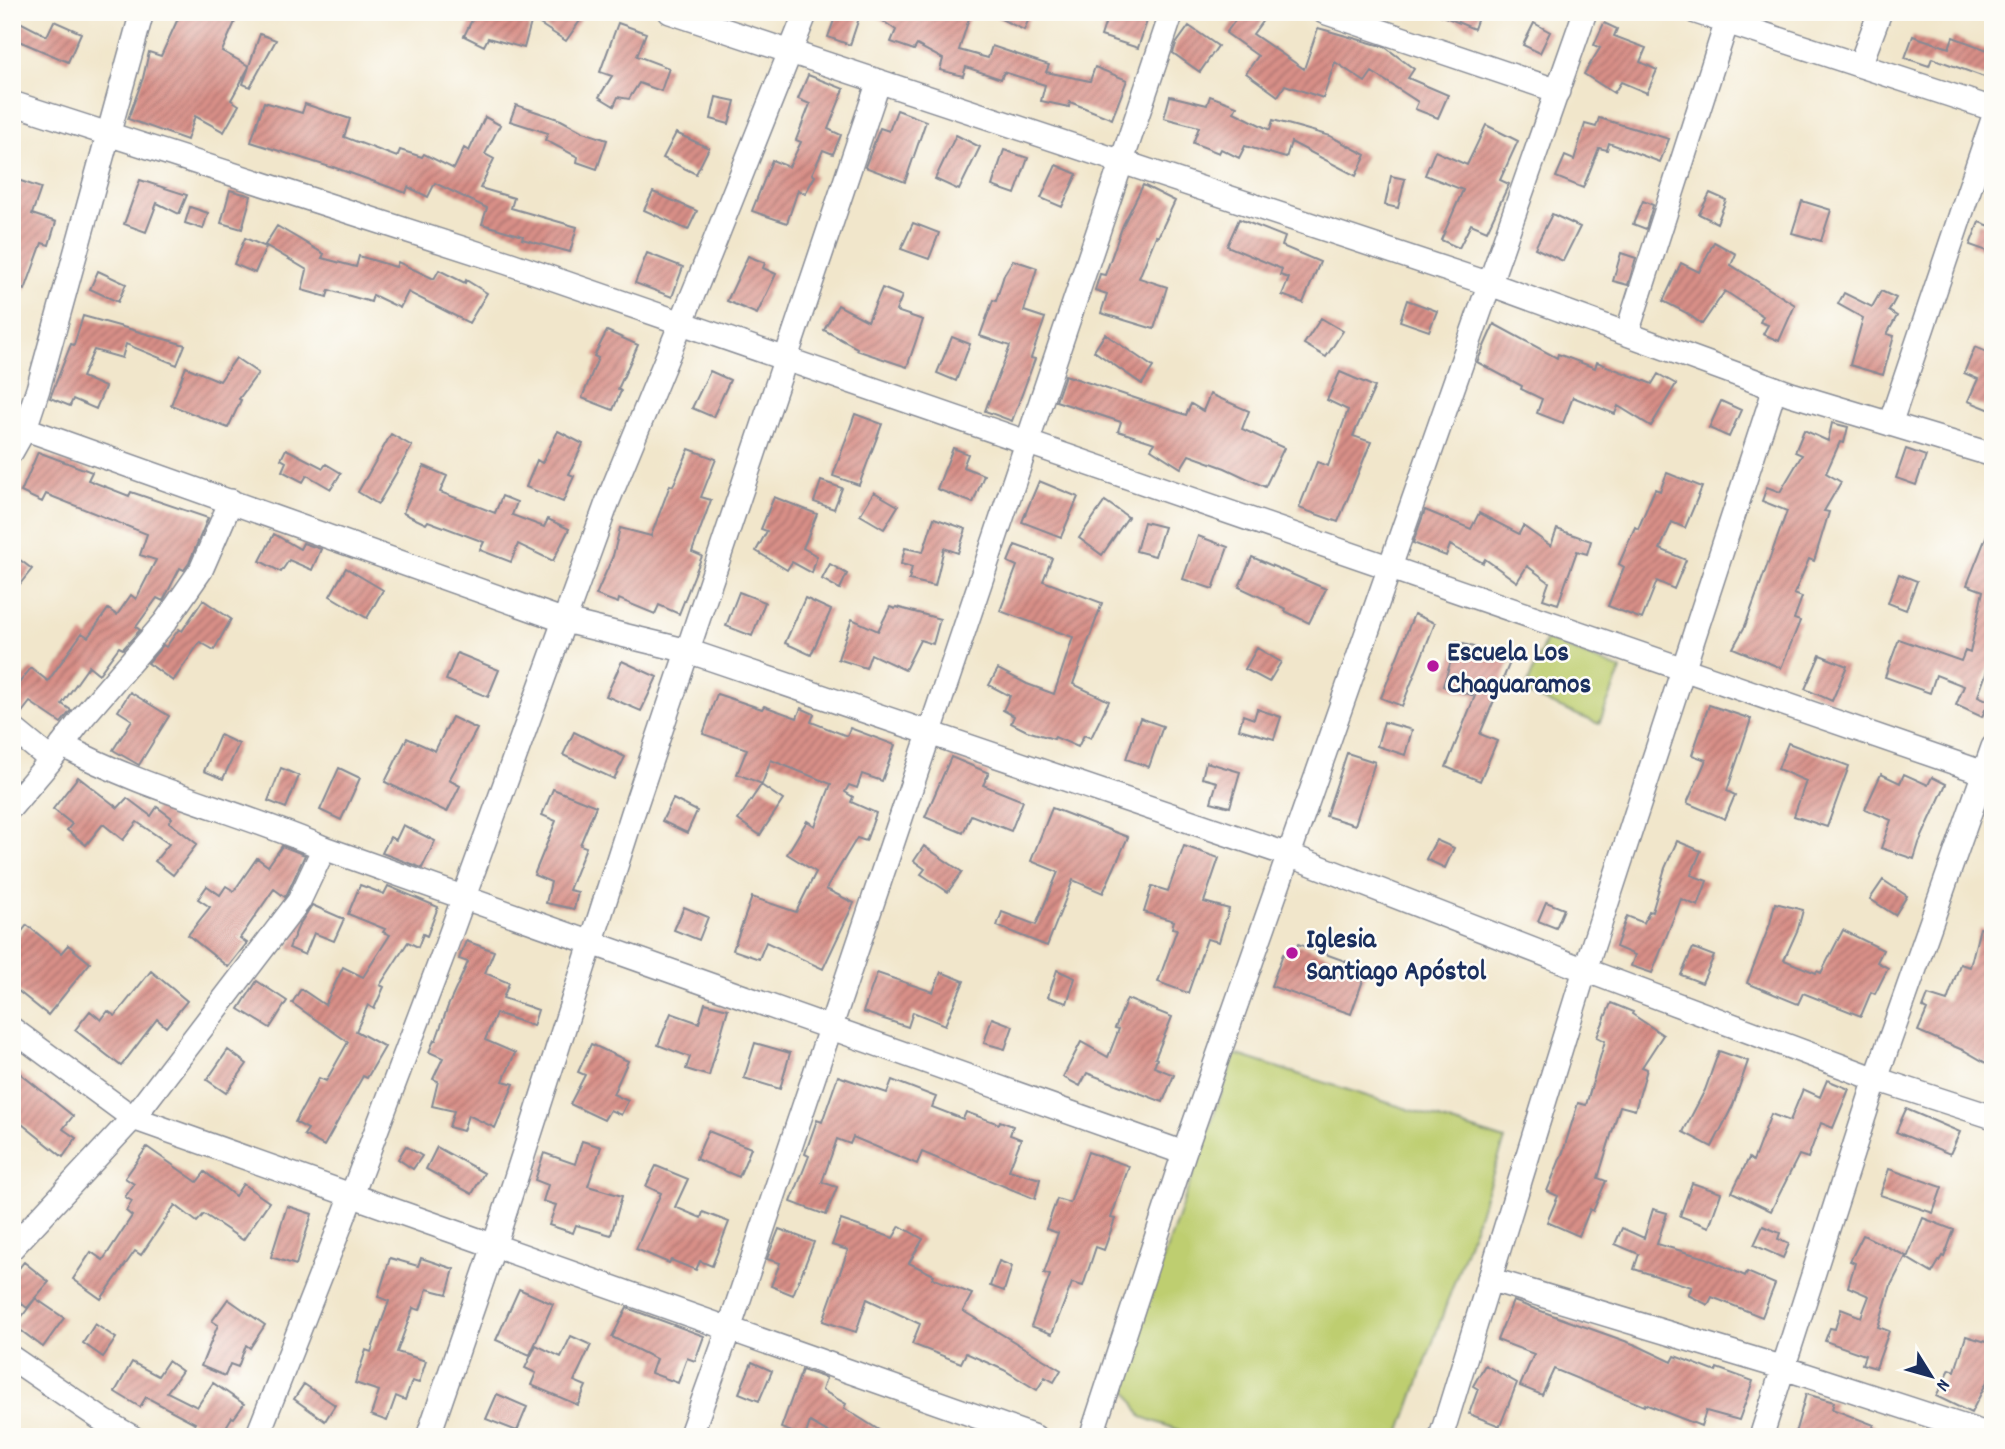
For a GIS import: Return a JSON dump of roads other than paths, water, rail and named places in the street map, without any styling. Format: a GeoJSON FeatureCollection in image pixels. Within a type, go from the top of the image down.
{"type":"FeatureCollection","features":[{"type":"Feature","properties":{"kind":"street"},"geometry":{"type":"LineString","coordinates":[[12,452],[58,322],[107,133],[142,12]]}},
{"type":"Feature","properties":{"kind":"street"},"geometry":{"type":"LineString","coordinates":[[670,12],[1490,284],[1775,387],[1993,455]]}},
{"type":"Feature","properties":{"kind":"street"},"geometry":{"type":"LineString","coordinates":[[257,1437],[464,897],[607,503],[806,12]]}},
{"type":"Feature","properties":{"kind":"street"},"geometry":{"type":"LineString","coordinates":[[690,1437],[729,1329],[1172,12]]}},
{"type":"Feature","properties":{"kind":"street"},"geometry":{"type":"LineString","coordinates":[[1324,12],[1558,91]]}},
{"type":"Feature","properties":{"kind":"street"},"geometry":{"type":"LineString","coordinates":[[1091,1437],[1184,1153],[1585,12]]}},
{"type":"Feature","properties":{"kind":"street"},"geometry":{"type":"LineString","coordinates":[[1696,12],[1729,17],[1860,65],[1993,109]]}},
{"type":"Feature","properties":{"kind":"street"},"geometry":{"type":"LineString","coordinates":[[1860,65],[1880,12]]}},
{"type":"Feature","properties":{"kind":"street"},"geometry":{"type":"LineString","coordinates":[[1627,333],[1729,17]]}},
{"type":"Feature","properties":{"kind":"street"},"geometry":{"type":"LineString","coordinates":[[428,1437],[494,1246],[688,651],[879,81]]}},
{"type":"Feature","properties":{"kind":"street"},"geometry":{"type":"LineString","coordinates":[[12,103],[329,203],[681,322],[1988,774]]}},
{"type":"Feature","properties":{"kind":"street"},"geometry":{"type":"LineString","coordinates":[[1890,424],[1993,119]]}},
{"type":"Feature","properties":{"kind":"street"},"geometry":{"type":"LineString","coordinates":[[1441,1437],[1586,970],[1775,387]]}},
{"type":"Feature","properties":{"kind":"street"},"geometry":{"type":"LineString","coordinates":[[19,426],[565,621],[688,651],[1289,855],[1876,1079],[1993,1117]]}},
{"type":"Feature","properties":{"kind":"street"},"geometry":{"type":"LineString","coordinates":[[12,806],[57,753],[83,717],[165,622],[201,570],[231,501]]}},
{"type":"Feature","properties":{"kind":"street"},"geometry":{"type":"LineString","coordinates":[[12,728],[57,753],[274,827],[324,848],[1184,1153]]}},
{"type":"Feature","properties":{"kind":"street"},"geometry":{"type":"LineString","coordinates":[[1761,1437],[1876,1079],[1988,774],[1993,747]]}},
{"type":"Feature","properties":{"kind":"street"},"geometry":{"type":"LineString","coordinates":[[12,1248],[133,1118],[299,901],[324,848]]}},
{"type":"Feature","properties":{"kind":"street"},"geometry":{"type":"LineString","coordinates":[[12,1029],[133,1118],[1035,1437]]}},
{"type":"Feature","properties":{"kind":"street"},"geometry":{"type":"LineString","coordinates":[[1489,1279],[1784,1368],[1993,1436]]}},
{"type":"Feature","properties":{"kind":"street"},"geometry":{"type":"LineString","coordinates":[[12,1358],[132,1437]]}},
{"type":"Feature","properties":{"kind":"place","name":"Escuela Los Chaguaramos"},"geometry":{"type":"Point","coordinates":[1433,666]}},
{"type":"Feature","properties":{"kind":"place","name":"Iglesia Santiago Apóstol"},"geometry":{"type":"Point","coordinates":[1292,953]}}]}
